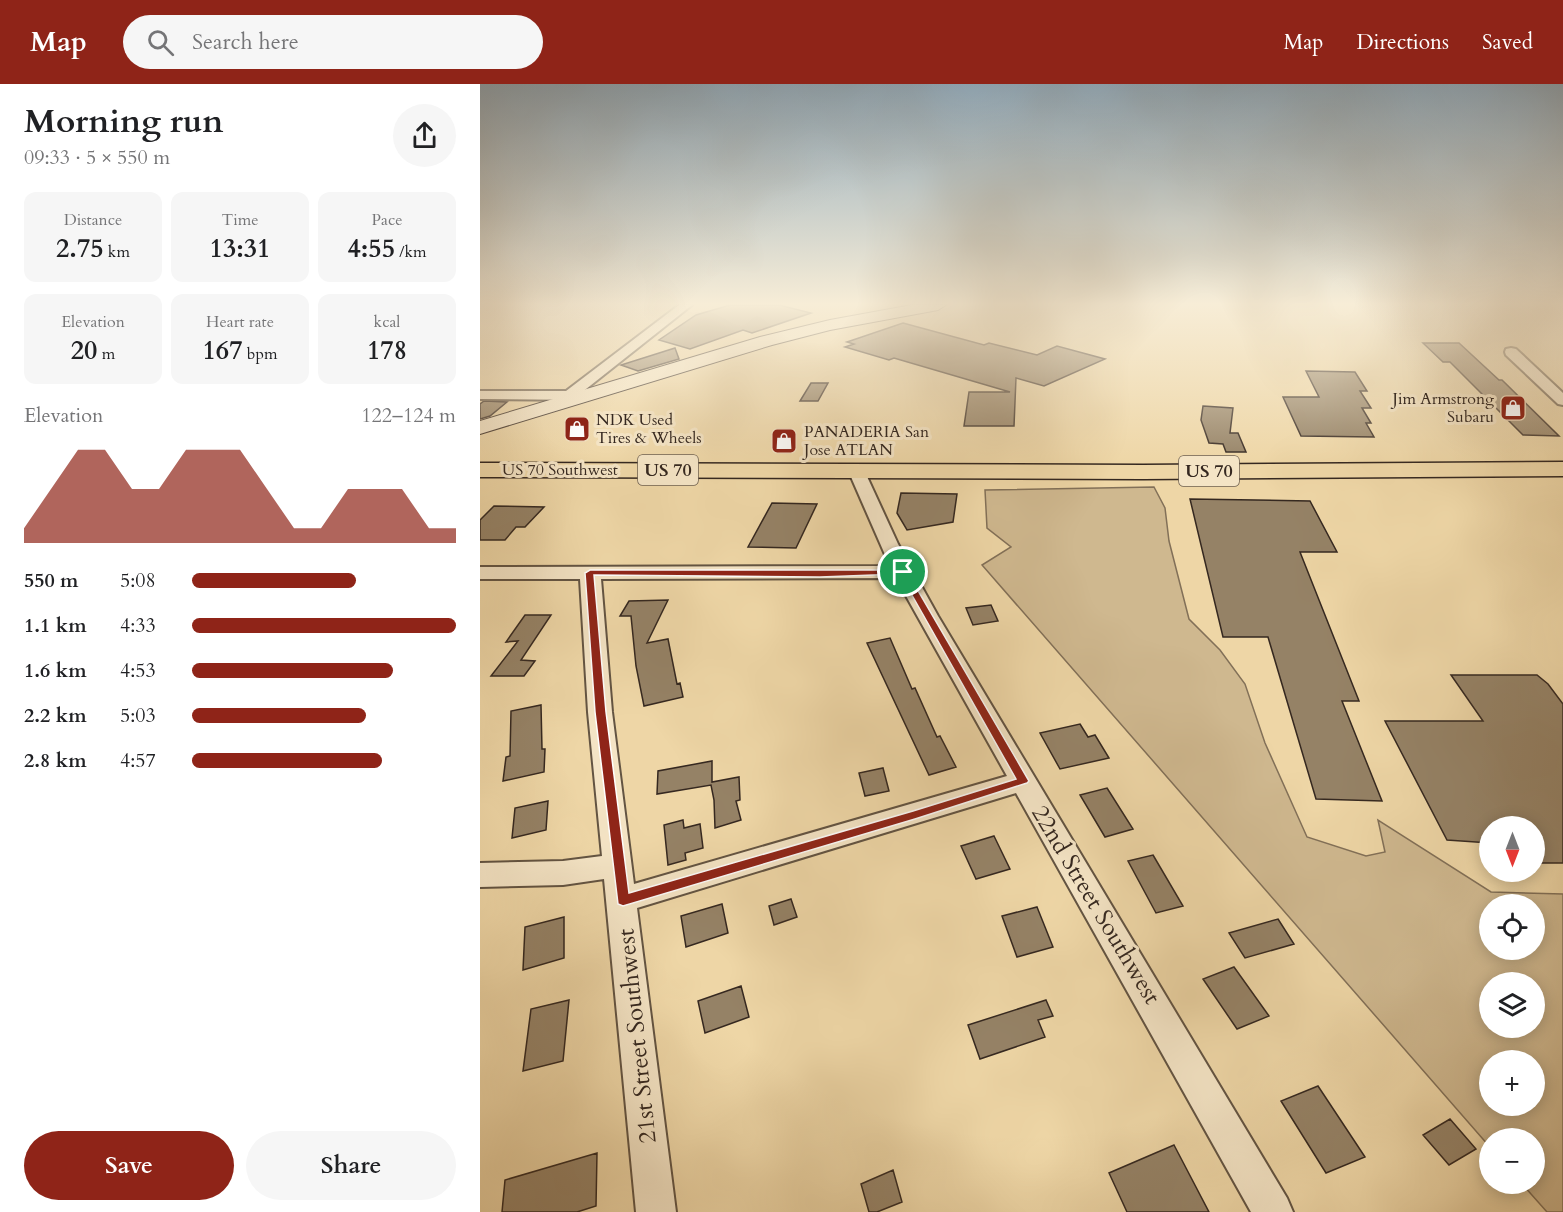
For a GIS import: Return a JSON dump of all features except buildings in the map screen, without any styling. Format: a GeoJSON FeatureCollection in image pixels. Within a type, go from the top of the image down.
{"type":"FeatureCollection","features":[{"type":"Feature","properties":{"kind":"main road","name":"US 70"},"geometry":{"type":"LineString","coordinates":[[856,470],[1563,469]]}},
{"type":"Feature","properties":{"kind":"main road","name":"US 70 Southwest"},"geometry":{"type":"LineString","coordinates":[[480,470],[856,470]]}},
{"type":"Feature","properties":{"kind":"street"},"geometry":{"type":"LineString","coordinates":[[480,394],[575,396],[622,358]]}},
{"type":"Feature","properties":{"kind":"street"},"geometry":{"type":"LineString","coordinates":[[480,428],[575,396],[709,358]]}},
{"type":"Feature","properties":{"kind":"street"},"geometry":{"type":"LineString","coordinates":[[1517,358],[1563,401]]}},
{"type":"Feature","properties":{"kind":"street","name":"22nd Street Southwest"},"geometry":{"type":"LineString","coordinates":[[856,470],[877,522],[903,572],[1023,781],[1152,998],[1273,1212]]}},
{"type":"Feature","properties":{"kind":"street"},"geometry":{"type":"LineString","coordinates":[[480,573],[820,574],[903,572]]}},
{"type":"Feature","properties":{"kind":"street","name":"21st Street Southwest"},"geometry":{"type":"LineString","coordinates":[[590,573],[600,712],[617,866],[623,900],[656,1212]]}},
{"type":"Feature","properties":{"kind":"street"},"geometry":{"type":"LineString","coordinates":[[623,900],[1023,781]]}},
{"type":"Feature","properties":{"kind":"street"},"geometry":{"type":"LineString","coordinates":[[480,875],[563,873],[617,866]]}},
{"type":"Feature","properties":{"kind":"shaded area"},"geometry":{"type":"Polygon","coordinates":[[[1154,487],[1165,508],[1169,541],[1189,619],[1220,650],[1245,684],[1265,743],[1307,837],[1366,856],[1385,852],[1378,820],[1491,892],[1563,894],[1563,1212],[1547,1212],[1531,1194],[1545,1194],[1545,1128],[1479,1128],[1479,1135],[982,565],[1011,547],[987,528],[985,490],[1154,487]]]}},
{"type":"Feature","properties":{"kind":"place","name":"Jim Armstrong Subaru"},"geometry":{"type":"Point","coordinates":[1513,408]}},
{"type":"Feature","properties":{"kind":"place","name":"NDK Used Tires & Wheels"},"geometry":{"type":"Point","coordinates":[577,429]}},
{"type":"Feature","properties":{"kind":"place","name":"PANADERIA San Jose ATLAN"},"geometry":{"type":"Point","coordinates":[784,441]}},
{"type":"Feature","properties":{"kind":"route"},"geometry":{"type":"LineString","coordinates":[[903,572],[1023,781],[623,900],[617,866],[600,712],[590,573],[903,572]]}}]}
